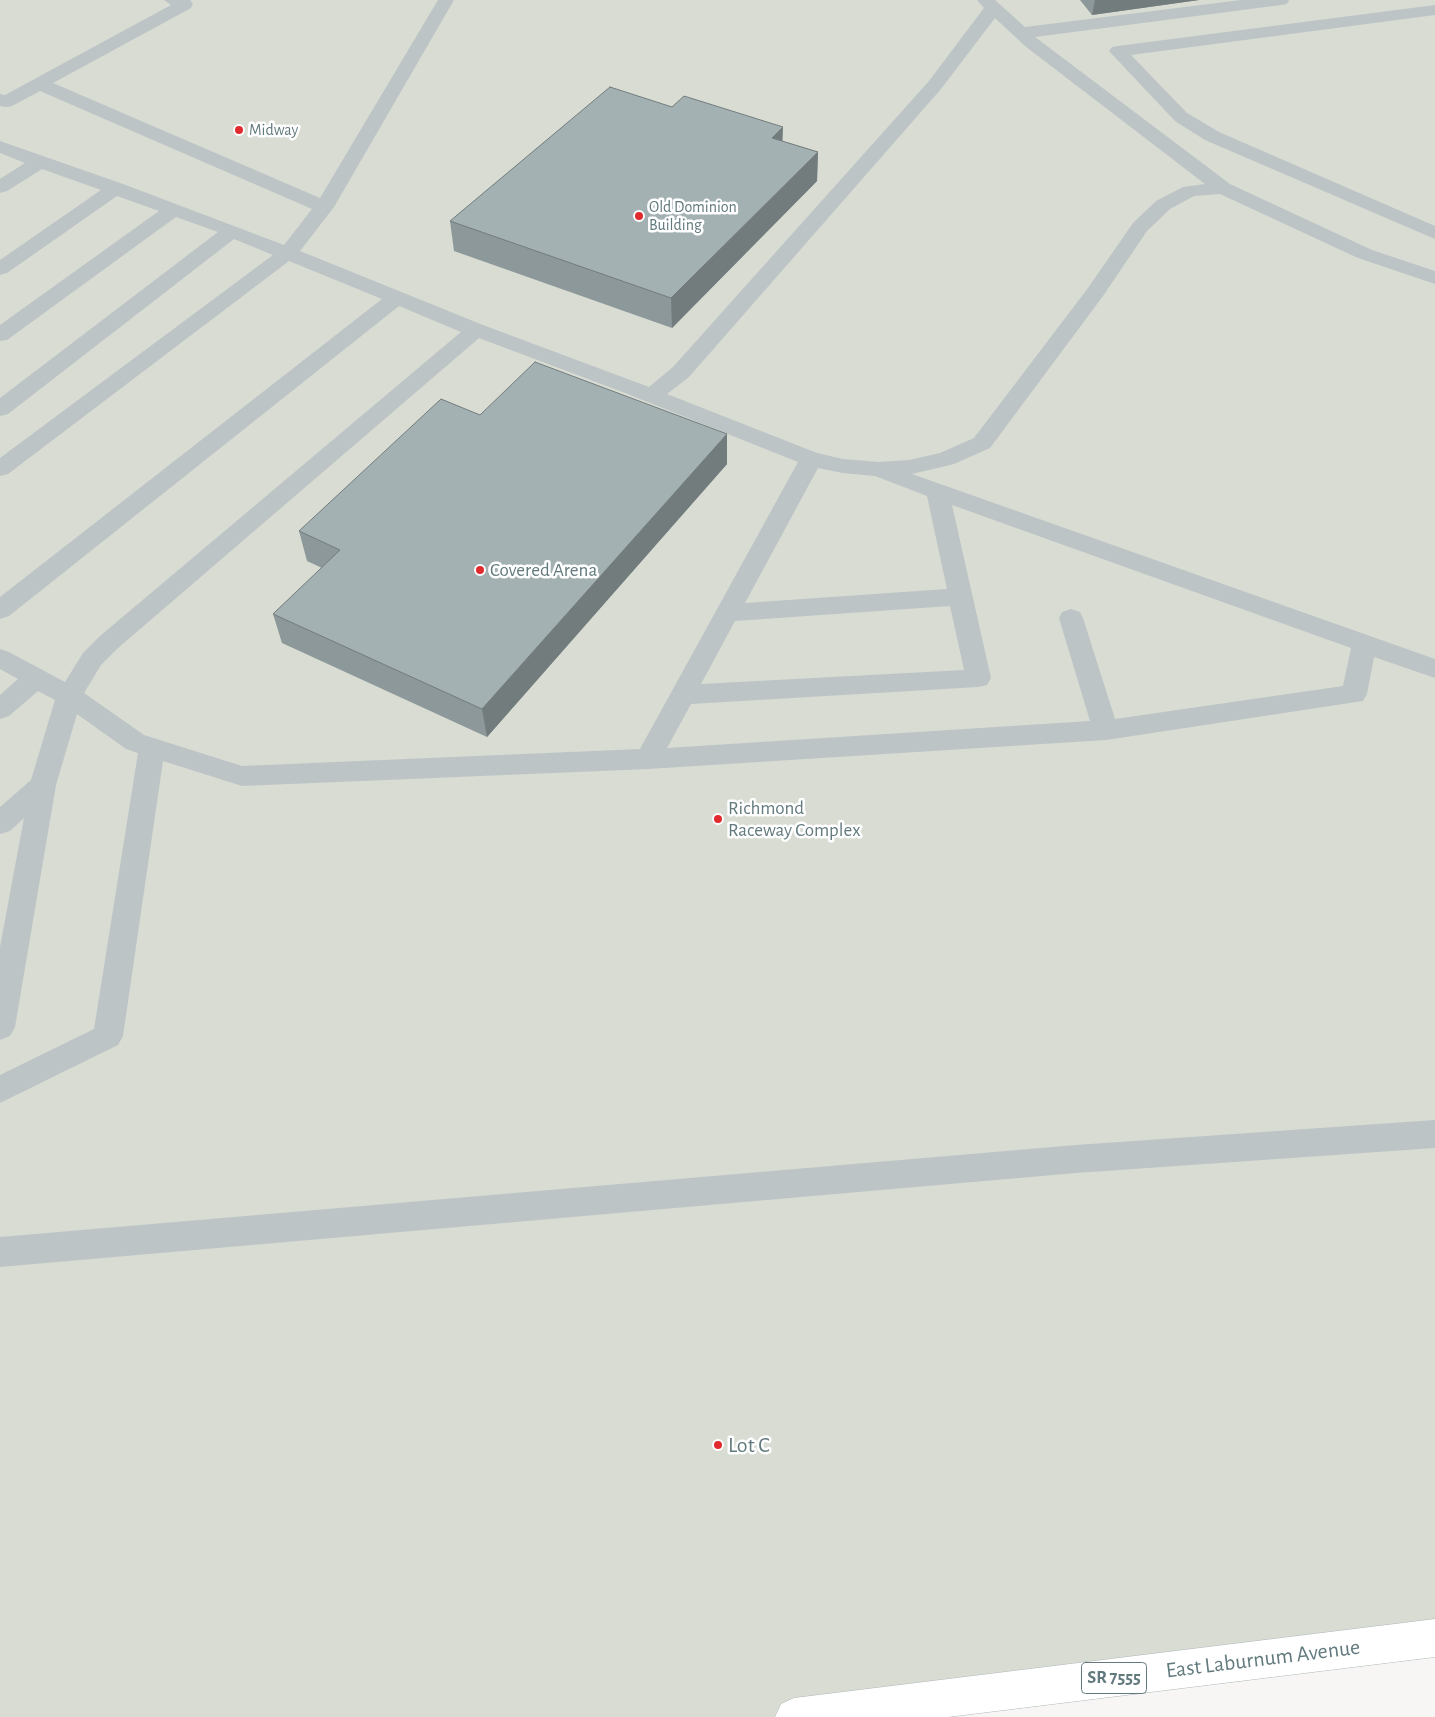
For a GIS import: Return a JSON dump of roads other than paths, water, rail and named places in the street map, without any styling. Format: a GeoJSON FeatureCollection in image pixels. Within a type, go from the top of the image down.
{"type":"FeatureCollection","features":[{"type":"Feature","properties":{"kind":"main road","name":"East Laburnum Avenue"},"geometry":{"type":"LineString","coordinates":[[794,1717],[1435,1638]]}},
{"type":"Feature","properties":{"kind":"street"},"geometry":{"type":"LineString","coordinates":[[0,100],[6,102],[185,4],[172,0]]}},
{"type":"Feature","properties":{"kind":"street"},"geometry":{"type":"LineString","coordinates":[[0,469],[288,253],[324,207],[446,0]]}},
{"type":"Feature","properties":{"kind":"street"},"geometry":{"type":"LineString","coordinates":[[1022,33],[1281,0]]}},
{"type":"Feature","properties":{"kind":"street"},"geometry":{"type":"LineString","coordinates":[[651,396],[681,372],[935,85],[989,4],[1022,33],[1223,188],[1365,254],[1435,278]]}},
{"type":"Feature","properties":{"kind":"street"},"geometry":{"type":"LineString","coordinates":[[1435,10],[1118,51],[1181,117],[1212,136],[1435,233]]}},
{"type":"Feature","properties":{"kind":"street"},"geometry":{"type":"LineString","coordinates":[[40,84],[324,207]]}},
{"type":"Feature","properties":{"kind":"street"},"geometry":{"type":"LineString","coordinates":[[0,147],[232,231],[476,330],[812,459],[843,466],[878,469],[909,467],[946,459],[982,443],[1096,292],[1140,227],[1163,205],[1190,191],[1223,188]]}},
{"type":"Feature","properties":{"kind":"street"},"geometry":{"type":"LineString","coordinates":[[0,187],[40,161]]}},
{"type":"Feature","properties":{"kind":"street"},"geometry":{"type":"LineString","coordinates":[[0,269],[116,188]]}},
{"type":"Feature","properties":{"kind":"street"},"geometry":{"type":"LineString","coordinates":[[0,335],[174,210]]}},
{"type":"Feature","properties":{"kind":"street"},"geometry":{"type":"LineString","coordinates":[[0,409],[232,231]]}},
{"type":"Feature","properties":{"kind":"street"},"geometry":{"type":"LineString","coordinates":[[0,610],[396,298]]}},
{"type":"Feature","properties":{"kind":"street"},"geometry":{"type":"LineString","coordinates":[[0,1027],[43,785],[69,696],[92,659],[109,642],[476,330]]}},
{"type":"Feature","properties":{"kind":"street"},"geometry":{"type":"LineString","coordinates":[[648,759],[812,459]]}},
{"type":"Feature","properties":{"kind":"street"},"geometry":{"type":"LineString","coordinates":[[878,469],[1435,669]]}},
{"type":"Feature","properties":{"kind":"street"},"geometry":{"type":"LineString","coordinates":[[682,695],[978,678],[938,492]]}},
{"type":"Feature","properties":{"kind":"street"},"geometry":{"type":"LineString","coordinates":[[728,613],[960,598]]}},
{"type":"Feature","properties":{"kind":"street"},"geometry":{"type":"LineString","coordinates":[[1071,618],[1106,730]]}},
{"type":"Feature","properties":{"kind":"street"},"geometry":{"type":"LineString","coordinates":[[0,658],[69,696],[135,742],[242,776],[648,759],[1106,730],[1354,694],[1364,644]]}},
{"type":"Feature","properties":{"kind":"street"},"geometry":{"type":"LineString","coordinates":[[0,709],[36,678]]}},
{"type":"Feature","properties":{"kind":"street"},"geometry":{"type":"LineString","coordinates":[[0,1090],[108,1036],[152,747]]}},
{"type":"Feature","properties":{"kind":"street"},"geometry":{"type":"LineString","coordinates":[[0,823],[43,785]]}},
{"type":"Feature","properties":{"kind":"street"},"geometry":{"type":"LineString","coordinates":[[0,1252],[1076,1159],[1435,1134]]}},
{"type":"Feature","properties":{"kind":"place","name":"Midway"},"geometry":{"type":"Point","coordinates":[239,130]}},
{"type":"Feature","properties":{"kind":"place","name":"Old Dominion Building"},"geometry":{"type":"Point","coordinates":[639,216]}},
{"type":"Feature","properties":{"kind":"place","name":"Covered Arena"},"geometry":{"type":"Point","coordinates":[480,570]}},
{"type":"Feature","properties":{"kind":"place","name":"Richmond Raceway Complex"},"geometry":{"type":"Point","coordinates":[718,819]}},
{"type":"Feature","properties":{"kind":"place","name":"Lot C"},"geometry":{"type":"Point","coordinates":[718,1445]}}]}
